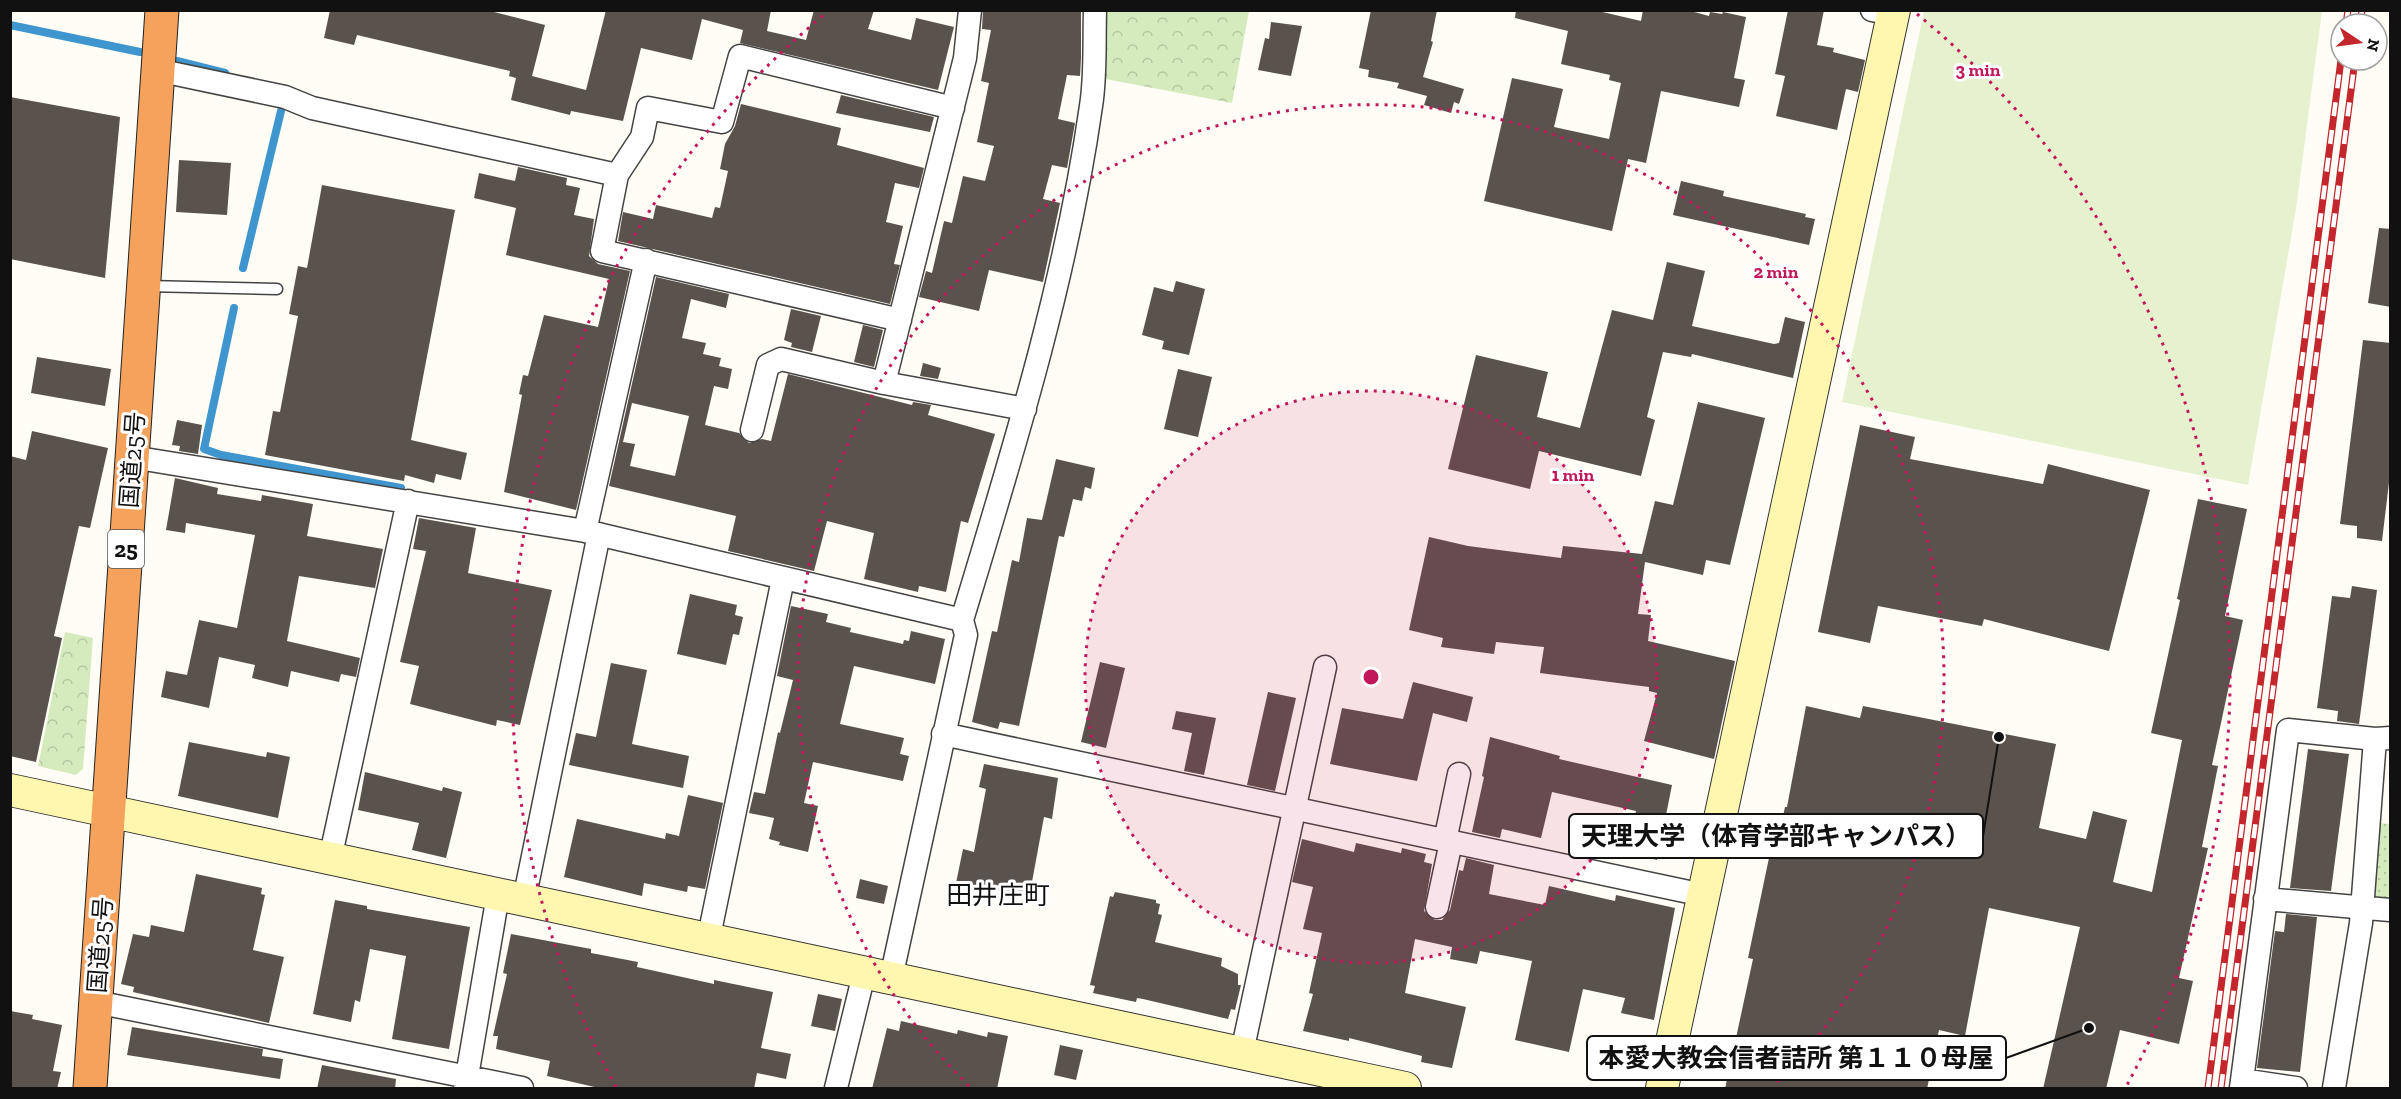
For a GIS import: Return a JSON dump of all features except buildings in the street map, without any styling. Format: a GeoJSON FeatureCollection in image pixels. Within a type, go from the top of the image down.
{"type":"FeatureCollection","features":[{"type":"Feature","properties":{"kind":"highway","name":"国道25号"},"geometry":{"type":"LineString","coordinates":[[90,1089],[162,10]]}},
{"type":"Feature","properties":{"kind":"street"},"geometry":{"type":"LineString","coordinates":[[884,382],[965,58],[970,10]]}},
{"type":"Feature","properties":{"kind":"street"},"geometry":{"type":"LineString","coordinates":[[836,1089],[878,976],[943,734],[966,636],[962,620],[1025,410],[1072,217],[1092,104],[1095,10]]}},
{"type":"Feature","properties":{"kind":"street"},"geometry":{"type":"LineString","coordinates":[[1662,1089],[1886,12]]}},
{"type":"Feature","properties":{"kind":"street"},"geometry":{"type":"LineString","coordinates":[[900,320],[602,251],[617,175],[642,137],[648,108],[722,122],[740,56],[953,108]]}},
{"type":"Feature","properties":{"kind":"street"},"geometry":{"type":"LineString","coordinates":[[157,70],[285,97],[312,108],[617,175]]}},
{"type":"Feature","properties":{"kind":"street"},"geometry":{"type":"LineString","coordinates":[[466,1083],[511,898],[592,533],[646,260]]}},
{"type":"Feature","properties":{"kind":"street"},"geometry":{"type":"LineString","coordinates":[[752,430],[768,365],[781,359],[1025,410]]}},
{"type":"Feature","properties":{"kind":"street"},"geometry":{"type":"LineString","coordinates":[[132,457],[592,533],[962,620]]}},
{"type":"Feature","properties":{"kind":"street"},"geometry":{"type":"LineString","coordinates":[[330,859],[408,501]]}},
{"type":"Feature","properties":{"kind":"street"},"geometry":{"type":"LineString","coordinates":[[708,941],[783,579]]}},
{"type":"Feature","properties":{"kind":"street"},"geometry":{"type":"LineString","coordinates":[[1242,1052],[1292,810],[1325,667]]}},
{"type":"Feature","properties":{"kind":"street"},"geometry":{"type":"LineString","coordinates":[[2296,1089],[2242,1084],[2288,730],[2383,738],[2334,1089]]}},
{"type":"Feature","properties":{"kind":"street"},"geometry":{"type":"LineString","coordinates":[[943,734],[1292,810],[1703,895]]}},
{"type":"Feature","properties":{"kind":"street"},"geometry":{"type":"LineString","coordinates":[[1437,907],[1460,774]]}},
{"type":"Feature","properties":{"kind":"street"},"geometry":{"type":"LineString","coordinates":[[10,790],[708,941],[1242,1052],[1405,1089]]}},
{"type":"Feature","properties":{"kind":"street"},"geometry":{"type":"LineString","coordinates":[[2265,899],[2391,910]]}},
{"type":"Feature","properties":{"kind":"street"},"geometry":{"type":"LineString","coordinates":[[96,1002],[466,1083],[522,1089]]}},
{"type":"Feature","properties":{"kind":"lane"},"geometry":{"type":"LineString","coordinates":[[143,286],[277,289]]}},
{"type":"Feature","properties":{"kind":"green space"},"geometry":{"type":"Polygon","coordinates":[[[1105,11],[1249,11],[1232,103],[1100,78],[1105,11]]]}},
{"type":"Feature","properties":{"kind":"green space"},"geometry":{"type":"Polygon","coordinates":[[[1924,11],[2322,11],[2296,209],[2248,485],[1842,402],[1924,11]]]}},
{"type":"Feature","properties":{"kind":"green space"},"geometry":{"type":"Polygon","coordinates":[[[65,632],[93,638],[83,769],[76,775],[38,766],[65,632]]]}},
{"type":"Feature","properties":{"kind":"green space"},"geometry":{"type":"Polygon","coordinates":[[[2378,823],[2390,824],[2390,900],[2369,899],[2378,823]]]}},
{"type":"Feature","properties":{"kind":"waterway"},"geometry":{"type":"LineString","coordinates":[[10,25],[140,52]]}},
{"type":"Feature","properties":{"kind":"waterway"},"geometry":{"type":"LineString","coordinates":[[177,61],[225,73]]}},
{"type":"Feature","properties":{"kind":"waterway"},"geometry":{"type":"LineString","coordinates":[[243,268],[281,111]]}},
{"type":"Feature","properties":{"kind":"waterway"},"geometry":{"type":"LineString","coordinates":[[234,308],[204,449],[221,455],[401,488]]}},
{"type":"Feature","properties":{"kind":"railway"},"geometry":{"type":"LineString","coordinates":[[2208,1088],[2339,72]]}},
{"type":"Feature","properties":{"kind":"railway"},"geometry":{"type":"LineString","coordinates":[[2221,1088],[2353,72]]}},
{"type":"Feature","properties":{"kind":"place","name":"天理大学（体育学部キャンパス）"},"geometry":{"type":"Point","coordinates":[1999,737]}},
{"type":"Feature","properties":{"kind":"place","name":"本愛大教会信者詰所 第１１０母屋"},"geometry":{"type":"Point","coordinates":[2089,1028]}},
{"type":"Feature","properties":{"kind":"district","name":"田井庄町"},"geometry":{"type":"Point","coordinates":[998,895]}}]}
